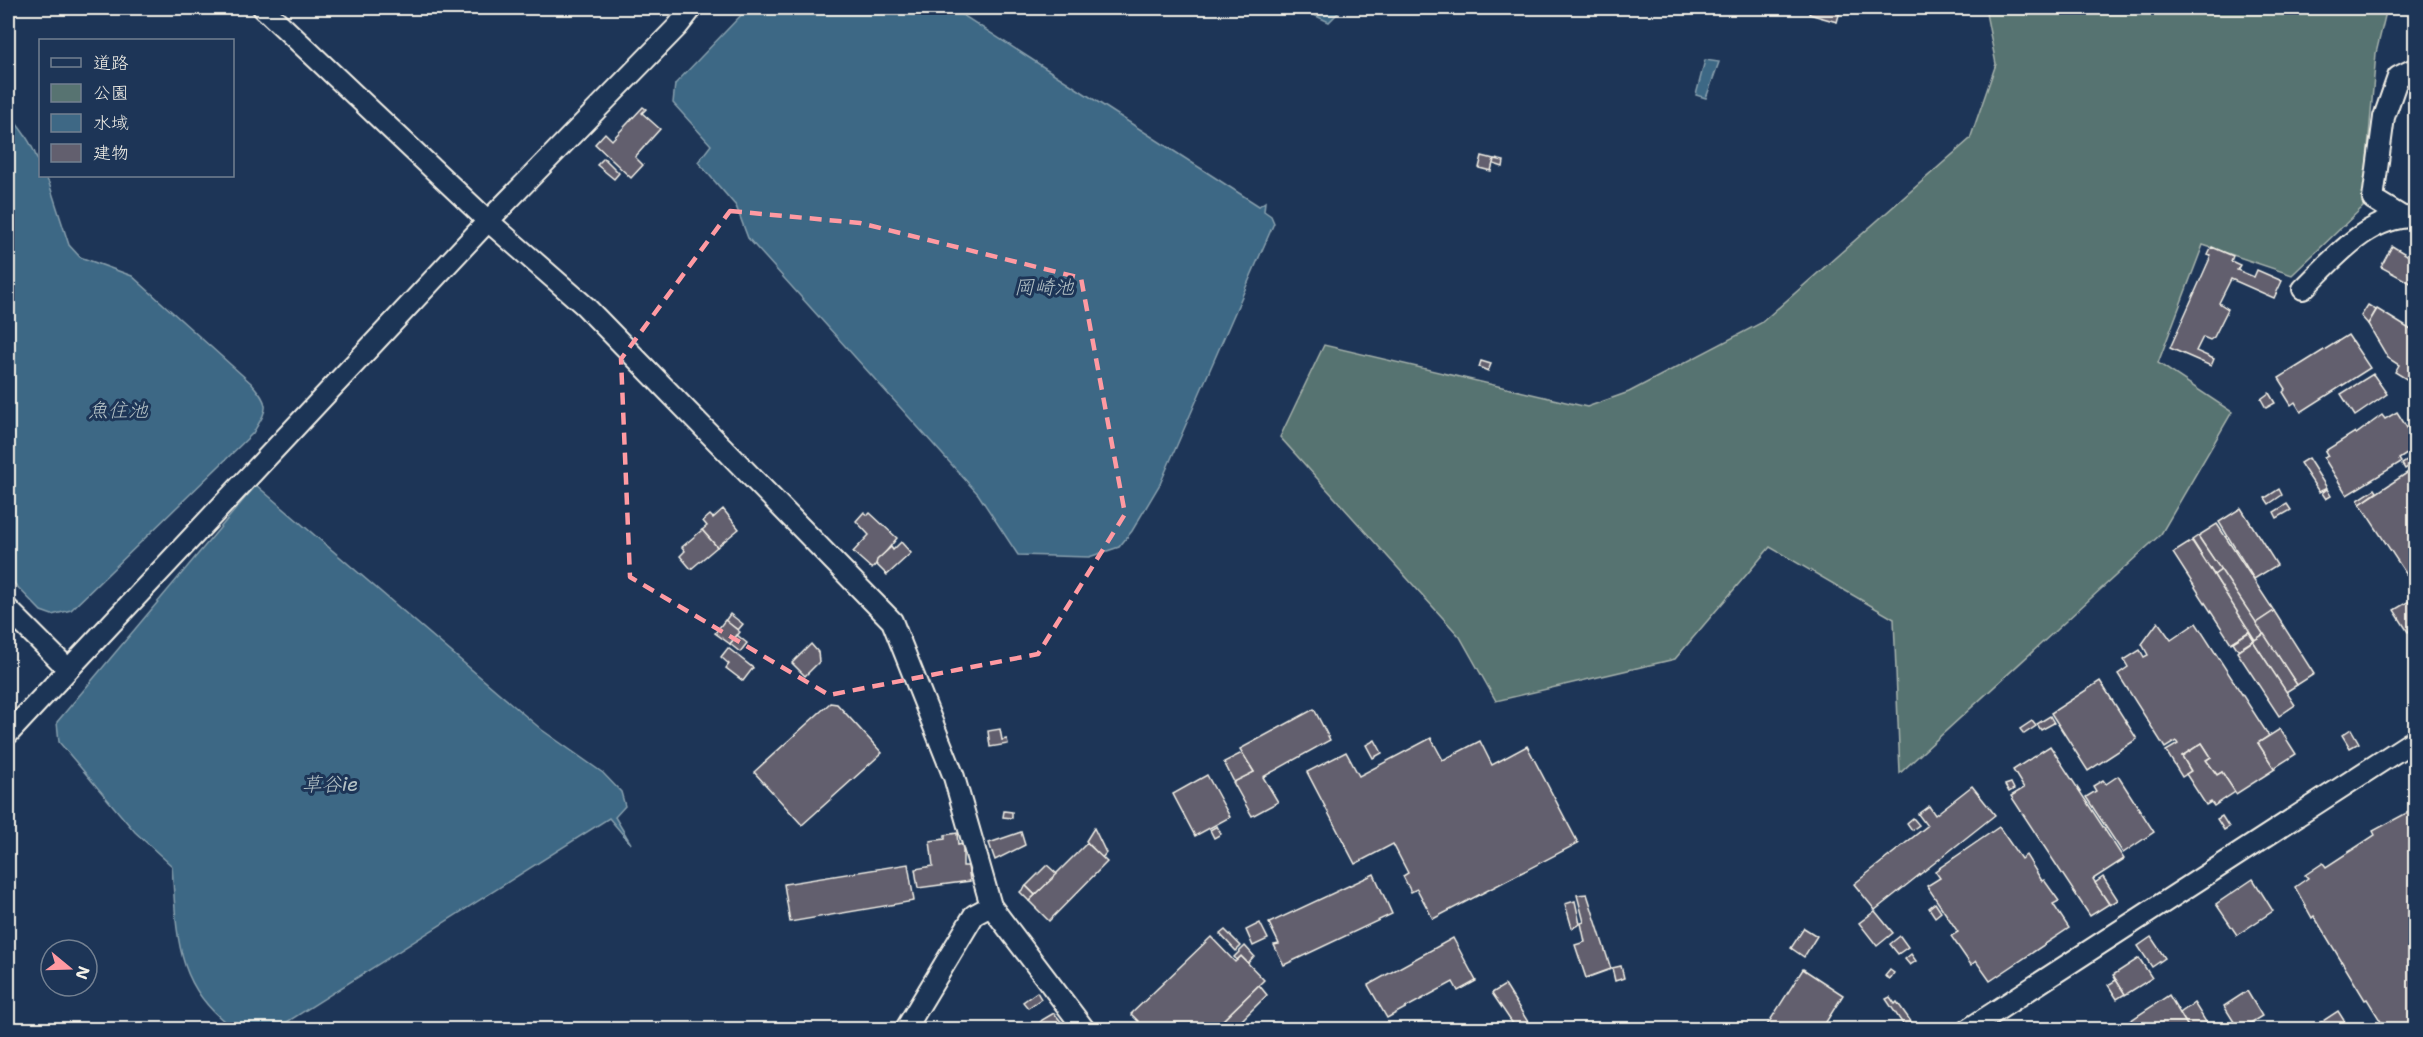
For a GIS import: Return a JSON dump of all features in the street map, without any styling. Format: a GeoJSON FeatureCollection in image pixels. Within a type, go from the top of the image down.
{"type":"FeatureCollection","features":[{"type":"Feature","properties":{"kind":"street"},"geometry":{"type":"LineString","coordinates":[[263,8],[488,221],[585,306],[892,621],[954,777],[991,906],[1085,1029]]}},
{"type":"Feature","properties":{"kind":"street"},"geometry":{"type":"LineString","coordinates":[[8,734],[488,221],[677,27],[692,8]]}},
{"type":"Feature","properties":{"kind":"street"},"geometry":{"type":"LineString","coordinates":[[2408,217],[2373,200],[2384,117],[2398,76],[2415,68]]}},
{"type":"Feature","properties":{"kind":"street"},"geometry":{"type":"LineString","coordinates":[[2303,289],[2358,236],[2408,217]]}},
{"type":"Feature","properties":{"kind":"street"},"geometry":{"type":"LineString","coordinates":[[8,609],[68,669]]}},
{"type":"Feature","properties":{"kind":"street"},"geometry":{"type":"LineString","coordinates":[[1967,1029],[2415,739]]}},
{"type":"Feature","properties":{"kind":"street"},"geometry":{"type":"LineString","coordinates":[[904,1029],[974,915],[991,906]]}},
{"type":"Feature","properties":{"kind":"highlighted area"},"geometry":{"type":"Polygon","coordinates":[[[730,211],[860,223],[1081,278],[1125,514],[1038,654],[829,695],[630,577],[621,359],[730,211]]]}},
{"type":"Feature","properties":{"kind":"green space"},"geometry":{"type":"Polygon","coordinates":[[[1985,8],[2387,8],[2376,53],[2363,207],[2292,275],[2203,245],[2158,363],[2232,412],[2161,534],[1900,773],[1894,619],[1770,547],[1675,659],[1496,701],[1460,637],[1280,437],[1324,345],[1587,407],[1629,392],[1761,323],[1970,139],[1996,64],[1985,8]]]}},
{"type":"Feature","properties":{"kind":"water","name":"岡崎池"},"geometry":{"type":"Polygon","coordinates":[[[748,8],[952,8],[1259,206],[1265,202],[1264,211],[1271,216],[1274,223],[1160,484],[1132,531],[1119,547],[1089,557],[1018,555],[978,494],[748,238],[736,206],[698,162],[711,145],[673,103],[675,84],[748,8]]]}},
{"type":"Feature","properties":{"kind":"water"},"geometry":{"type":"Polygon","coordinates":[[[1299,8],[1343,8],[1329,22],[1299,8]]]}},
{"type":"Feature","properties":{"kind":"water"},"geometry":{"type":"Polygon","coordinates":[[[1705,60],[1719,62],[1706,98],[1696,95],[1705,60]]]}},
{"type":"Feature","properties":{"kind":"water","name":"魚住池"},"geometry":{"type":"Polygon","coordinates":[[[8,113],[34,150],[39,167],[39,177],[46,177],[49,183],[69,245],[80,257],[132,276],[251,383],[262,397],[265,407],[262,418],[253,433],[71,610],[52,615],[41,611],[8,577],[8,113]]]}},
{"type":"Feature","properties":{"kind":"water","name":"草谷ie"},"geometry":{"type":"Polygon","coordinates":[[[256,485],[542,730],[603,773],[621,792],[625,806],[615,817],[631,844],[609,818],[276,1029],[236,1030],[216,1014],[201,996],[190,977],[178,936],[172,866],[135,832],[59,742],[57,722],[256,485]]]}},
{"type":"Feature","properties":{"kind":"building"},"geometry":{"type":"Polygon","coordinates":[[[1811,8],[1841,8],[1837,22],[1809,14],[1811,8]]]}},
{"type":"Feature","properties":{"kind":"building"},"geometry":{"type":"Polygon","coordinates":[[[643,107],[646,109],[642,113],[660,129],[635,157],[643,165],[631,178],[595,144],[605,133],[612,140],[643,107]]]}},
{"type":"Feature","properties":{"kind":"building"},"geometry":{"type":"Polygon","coordinates":[[[1482,156],[1494,159],[1491,171],[1479,168],[1482,156]]]}},
{"type":"Feature","properties":{"kind":"building"},"geometry":{"type":"Polygon","coordinates":[[[604,158],[619,173],[614,179],[597,165],[604,158]]]}},
{"type":"Feature","properties":{"kind":"building"},"geometry":{"type":"Polygon","coordinates":[[[1495,159],[1504,161],[1503,167],[1494,164],[1495,159]]]}},
{"type":"Feature","properties":{"kind":"building"},"geometry":{"type":"Polygon","coordinates":[[[2392,246],[2412,258],[2416,252],[2416,286],[2381,267],[2392,246]]]}},
{"type":"Feature","properties":{"kind":"building"},"geometry":{"type":"Polygon","coordinates":[[[2212,247],[2233,256],[2231,261],[2240,265],[2237,270],[2254,277],[2257,270],[2282,281],[2274,298],[2231,279],[2219,303],[2228,309],[2214,337],[2210,340],[2203,337],[2196,351],[2214,359],[2211,366],[2170,348],[2211,256],[2208,255],[2212,247]]]}},
{"type":"Feature","properties":{"kind":"building"},"geometry":{"type":"Polygon","coordinates":[[[2368,305],[2376,310],[2368,324],[2361,316],[2368,305]]]}},
{"type":"Feature","properties":{"kind":"building"},"geometry":{"type":"Polygon","coordinates":[[[2377,309],[2416,333],[2416,385],[2395,372],[2399,365],[2388,358],[2368,324],[2377,309]]]}},
{"type":"Feature","properties":{"kind":"building"},"geometry":{"type":"Polygon","coordinates":[[[2348,335],[2370,368],[2301,412],[2295,402],[2291,405],[2283,392],[2286,389],[2279,378],[2348,335]]]}},
{"type":"Feature","properties":{"kind":"building"},"geometry":{"type":"Polygon","coordinates":[[[1481,361],[1491,364],[1488,371],[1479,367],[1481,361]]]}},
{"type":"Feature","properties":{"kind":"building"},"geometry":{"type":"Polygon","coordinates":[[[2373,374],[2387,394],[2355,416],[2341,394],[2373,374]]]}},
{"type":"Feature","properties":{"kind":"building"},"geometry":{"type":"Polygon","coordinates":[[[2269,393],[2275,403],[2266,408],[2261,399],[2269,393]]]}},
{"type":"Feature","properties":{"kind":"building"},"geometry":{"type":"Polygon","coordinates":[[[2397,412],[2416,442],[2416,448],[2399,459],[2401,462],[2347,495],[2324,458],[2328,456],[2325,451],[2355,432],[2356,434],[2382,415],[2385,419],[2397,412]]]}},
{"type":"Feature","properties":{"kind":"building"},"geometry":{"type":"Polygon","coordinates":[[[2416,455],[2416,462],[2405,469],[2402,464],[2416,455]]]}},
{"type":"Feature","properties":{"kind":"building"},"geometry":{"type":"Polygon","coordinates":[[[2308,458],[2327,488],[2319,492],[2300,463],[2308,458]]]}},
{"type":"Feature","properties":{"kind":"building"},"geometry":{"type":"Polygon","coordinates":[[[2416,467],[2416,589],[2360,504],[2416,467]]]}},
{"type":"Feature","properties":{"kind":"building"},"geometry":{"type":"Polygon","coordinates":[[[2279,489],[2282,495],[2269,504],[2265,498],[2279,489]]]}},
{"type":"Feature","properties":{"kind":"building"},"geometry":{"type":"Polygon","coordinates":[[[2327,489],[2331,496],[2326,499],[2322,493],[2327,489]]]}},
{"type":"Feature","properties":{"kind":"building"},"geometry":{"type":"Polygon","coordinates":[[[2375,489],[2377,492],[2360,504],[2358,500],[2375,489]]]}},
{"type":"Feature","properties":{"kind":"building"},"geometry":{"type":"Polygon","coordinates":[[[2287,504],[2291,510],[2277,518],[2274,512],[2287,504]]]}},
{"type":"Feature","properties":{"kind":"building"},"geometry":{"type":"Polygon","coordinates":[[[2241,508],[2277,565],[2254,579],[2219,522],[2241,508]]]}},
{"type":"Feature","properties":{"kind":"building"},"geometry":{"type":"Polygon","coordinates":[[[723,509],[739,529],[717,547],[702,530],[707,526],[703,521],[710,515],[713,518],[723,509]]]}},
{"type":"Feature","properties":{"kind":"building"},"geometry":{"type":"Polygon","coordinates":[[[864,512],[868,515],[870,513],[897,538],[872,569],[853,552],[869,535],[856,521],[864,512]]]}},
{"type":"Feature","properties":{"kind":"building"},"geometry":{"type":"Polygon","coordinates":[[[2217,524],[2274,611],[2256,623],[2198,536],[2217,524]]]}},
{"type":"Feature","properties":{"kind":"building"},"geometry":{"type":"Polygon","coordinates":[[[702,530],[717,547],[691,569],[680,556],[685,551],[682,547],[702,530]]]}},
{"type":"Feature","properties":{"kind":"building"},"geometry":{"type":"Polygon","coordinates":[[[2198,536],[2221,570],[2214,575],[2192,540],[2198,536]]]}},
{"type":"Feature","properties":{"kind":"building"},"geometry":{"type":"Polygon","coordinates":[[[2192,541],[2250,631],[2231,643],[2173,553],[2192,541]]]}},
{"type":"Feature","properties":{"kind":"building"},"geometry":{"type":"Polygon","coordinates":[[[901,542],[911,553],[887,575],[876,564],[877,560],[891,547],[893,550],[901,542]]]}},
{"type":"Feature","properties":{"kind":"building"},"geometry":{"type":"Polygon","coordinates":[[[2221,570],[2264,634],[2255,640],[2214,575],[2221,570]]]}},
{"type":"Feature","properties":{"kind":"building"},"geometry":{"type":"Polygon","coordinates":[[[2416,597],[2416,627],[2408,632],[2394,610],[2416,597]]]}},
{"type":"Feature","properties":{"kind":"building"},"geometry":{"type":"Polygon","coordinates":[[[2274,611],[2314,674],[2297,685],[2256,623],[2274,611]]]}},
{"type":"Feature","properties":{"kind":"building"},"geometry":{"type":"Polygon","coordinates":[[[730,614],[743,624],[738,630],[725,621],[730,614]]]}},
{"type":"Feature","properties":{"kind":"building"},"geometry":{"type":"Polygon","coordinates":[[[725,620],[740,632],[730,644],[715,633],[725,620]]]}},
{"type":"Feature","properties":{"kind":"building"},"geometry":{"type":"Polygon","coordinates":[[[2158,622],[2171,640],[2196,623],[2269,736],[2258,743],[2275,769],[2236,794],[2222,772],[2217,775],[2206,760],[2211,757],[2202,743],[2182,756],[2191,771],[2182,777],[2166,751],[2178,744],[2176,741],[2165,748],[2118,674],[2128,667],[2124,660],[2140,650],[2144,657],[2148,655],[2142,644],[2158,622]]]}},
{"type":"Feature","properties":{"kind":"building"},"geometry":{"type":"Polygon","coordinates":[[[2249,632],[2254,640],[2238,650],[2233,642],[2249,632]]]}},
{"type":"Feature","properties":{"kind":"building"},"geometry":{"type":"Polygon","coordinates":[[[2264,634],[2297,685],[2286,692],[2253,641],[2264,634]]]}},
{"type":"Feature","properties":{"kind":"building"},"geometry":{"type":"Polygon","coordinates":[[[737,635],[747,643],[740,652],[730,644],[737,635]]]}},
{"type":"Feature","properties":{"kind":"building"},"geometry":{"type":"Polygon","coordinates":[[[2253,641],[2295,705],[2279,716],[2237,652],[2253,641]]]}},
{"type":"Feature","properties":{"kind":"building"},"geometry":{"type":"Polygon","coordinates":[[[811,644],[818,652],[819,662],[805,676],[792,663],[811,644]]]}},
{"type":"Feature","properties":{"kind":"building"},"geometry":{"type":"Polygon","coordinates":[[[728,648],[753,668],[743,681],[726,668],[729,664],[721,657],[728,648]]]}},
{"type":"Feature","properties":{"kind":"building"},"geometry":{"type":"Polygon","coordinates":[[[2100,681],[2137,739],[2088,771],[2051,713],[2100,681]]]}},
{"type":"Feature","properties":{"kind":"building"},"geometry":{"type":"Polygon","coordinates":[[[830,703],[837,704],[882,753],[802,825],[754,772],[830,703]]]}},
{"type":"Feature","properties":{"kind":"building"},"geometry":{"type":"Polygon","coordinates":[[[1314,709],[1330,740],[1263,777],[1278,802],[1252,816],[1233,782],[1254,772],[1240,749],[1314,709]]]}},
{"type":"Feature","properties":{"kind":"building"},"geometry":{"type":"Polygon","coordinates":[[[2050,716],[2054,723],[2041,730],[2037,724],[2050,716]]]}},
{"type":"Feature","properties":{"kind":"building"},"geometry":{"type":"Polygon","coordinates":[[[2032,721],[2036,726],[2024,734],[2020,729],[2032,721]]]}},
{"type":"Feature","properties":{"kind":"building"},"geometry":{"type":"Polygon","coordinates":[[[1000,729],[1002,740],[1007,739],[1008,744],[990,747],[988,731],[1000,729]]]}},
{"type":"Feature","properties":{"kind":"building"},"geometry":{"type":"Polygon","coordinates":[[[2280,729],[2296,754],[2274,768],[2258,743],[2280,729]]]}},
{"type":"Feature","properties":{"kind":"building"},"geometry":{"type":"Polygon","coordinates":[[[2351,729],[2359,743],[2350,748],[2342,735],[2351,729]]]}},
{"type":"Feature","properties":{"kind":"building"},"geometry":{"type":"Polygon","coordinates":[[[1431,738],[1443,760],[1480,741],[1492,765],[1527,746],[1578,843],[1433,919],[1417,889],[1411,892],[1403,876],[1408,873],[1393,844],[1355,864],[1307,772],[1346,752],[1359,776],[1431,738]]]}},
{"type":"Feature","properties":{"kind":"building"},"geometry":{"type":"Polygon","coordinates":[[[1375,740],[1382,753],[1373,758],[1366,745],[1375,740]]]}},
{"type":"Feature","properties":{"kind":"building"},"geometry":{"type":"Polygon","coordinates":[[[2202,743],[2211,757],[2206,760],[2217,775],[2222,772],[2235,792],[2214,806],[2211,802],[2206,805],[2186,774],[2191,771],[2182,756],[2202,743]]]}},
{"type":"Feature","properties":{"kind":"building"},"geometry":{"type":"Polygon","coordinates":[[[2050,746],[2124,859],[2093,879],[2109,904],[2090,916],[2011,796],[2024,788],[2013,770],[2050,746]]]}},
{"type":"Feature","properties":{"kind":"building"},"geometry":{"type":"Polygon","coordinates":[[[1242,753],[1254,772],[1234,782],[1224,762],[1242,753]]]}},
{"type":"Feature","properties":{"kind":"building"},"geometry":{"type":"Polygon","coordinates":[[[1207,775],[1230,817],[1195,836],[1173,794],[1207,775]]]}},
{"type":"Feature","properties":{"kind":"building"},"geometry":{"type":"Polygon","coordinates":[[[2118,776],[2154,832],[2123,853],[2086,797],[2096,791],[2093,786],[2103,780],[2106,784],[2118,776]]]}},
{"type":"Feature","properties":{"kind":"building"},"geometry":{"type":"Polygon","coordinates":[[[2011,783],[2014,789],[2009,792],[2005,785],[2011,783]]]}},
{"type":"Feature","properties":{"kind":"building"},"geometry":{"type":"Polygon","coordinates":[[[1972,786],[1995,815],[1875,910],[1854,884],[1927,826],[1918,814],[1929,806],[1935,815],[1972,786]]]}},
{"type":"Feature","properties":{"kind":"building"},"geometry":{"type":"Polygon","coordinates":[[[2416,808],[2416,1030],[2386,1030],[2314,916],[2312,918],[2295,887],[2308,878],[2305,875],[2323,863],[2326,867],[2375,835],[2373,831],[2416,808]]]}},
{"type":"Feature","properties":{"kind":"building"},"geometry":{"type":"Polygon","coordinates":[[[1004,811],[1012,812],[1012,818],[1003,817],[1004,811]]]}},
{"type":"Feature","properties":{"kind":"building"},"geometry":{"type":"Polygon","coordinates":[[[2222,816],[2229,827],[2224,830],[2217,819],[2222,816]]]}},
{"type":"Feature","properties":{"kind":"building"},"geometry":{"type":"Polygon","coordinates":[[[1913,818],[1919,825],[1912,830],[1907,823],[1913,818]]]}},
{"type":"Feature","properties":{"kind":"building"},"geometry":{"type":"Polygon","coordinates":[[[1217,826],[1221,834],[1214,838],[1210,830],[1217,826]]]}},
{"type":"Feature","properties":{"kind":"building"},"geometry":{"type":"Polygon","coordinates":[[[1999,827],[2021,859],[2026,855],[2042,881],[2044,880],[2059,901],[2053,904],[2069,928],[1990,981],[1976,961],[1971,965],[1951,936],[1958,932],[1927,886],[1940,878],[1935,871],[1999,827]]]}},
{"type":"Feature","properties":{"kind":"building"},"geometry":{"type":"Polygon","coordinates":[[[1094,828],[1106,853],[1102,858],[1086,841],[1094,828]]]}},
{"type":"Feature","properties":{"kind":"building"},"geometry":{"type":"Polygon","coordinates":[[[1021,832],[1025,845],[995,860],[989,843],[1021,832]]]}},
{"type":"Feature","properties":{"kind":"building"},"geometry":{"type":"Polygon","coordinates":[[[957,833],[958,845],[963,844],[963,866],[968,866],[970,881],[918,888],[915,869],[933,866],[930,841],[945,839],[945,835],[957,833]]]}},
{"type":"Feature","properties":{"kind":"building"},"geometry":{"type":"Polygon","coordinates":[[[1087,843],[1107,862],[1049,921],[1029,901],[1087,843]]]}},
{"type":"Feature","properties":{"kind":"building"},"geometry":{"type":"Polygon","coordinates":[[[908,864],[914,901],[790,922],[784,884],[908,864]]]}},
{"type":"Feature","properties":{"kind":"building"},"geometry":{"type":"Polygon","coordinates":[[[1047,865],[1057,874],[1035,895],[1026,886],[1047,865]]]}},
{"type":"Feature","properties":{"kind":"building"},"geometry":{"type":"Polygon","coordinates":[[[1374,874],[1392,914],[1284,965],[1274,945],[1279,944],[1269,923],[1374,874]]]}},
{"type":"Feature","properties":{"kind":"building"},"geometry":{"type":"Polygon","coordinates":[[[2103,877],[2118,900],[2110,905],[2095,883],[2103,877]]]}},
{"type":"Feature","properties":{"kind":"building"},"geometry":{"type":"Polygon","coordinates":[[[2253,879],[2273,911],[2237,935],[2216,904],[2253,879]]]}},
{"type":"Feature","properties":{"kind":"building"},"geometry":{"type":"Polygon","coordinates":[[[1026,886],[1035,895],[1029,901],[1020,892],[1026,886]]]}},
{"type":"Feature","properties":{"kind":"building"},"geometry":{"type":"Polygon","coordinates":[[[1587,894],[1611,969],[1586,978],[1575,945],[1585,942],[1581,923],[1584,922],[1577,895],[1587,894]]]}},
{"type":"Feature","properties":{"kind":"building"},"geometry":{"type":"Polygon","coordinates":[[[1575,901],[1580,924],[1572,928],[1565,904],[1575,901]]]}},
{"type":"Feature","properties":{"kind":"building"},"geometry":{"type":"Polygon","coordinates":[[[1935,903],[1941,912],[1935,917],[1929,908],[1935,903]]]}},
{"type":"Feature","properties":{"kind":"building"},"geometry":{"type":"Polygon","coordinates":[[[1875,911],[1893,933],[1877,946],[1859,923],[1875,911]]]}},
{"type":"Feature","properties":{"kind":"building"},"geometry":{"type":"Polygon","coordinates":[[[1260,923],[1268,939],[1253,946],[1246,930],[1260,923]]]}},
{"type":"Feature","properties":{"kind":"building"},"geometry":{"type":"Polygon","coordinates":[[[1804,928],[1817,936],[1804,957],[1791,948],[1804,928]]]}},
{"type":"Feature","properties":{"kind":"building"},"geometry":{"type":"Polygon","coordinates":[[[1225,930],[1241,946],[1236,951],[1220,934],[1225,930]]]}},
{"type":"Feature","properties":{"kind":"building"},"geometry":{"type":"Polygon","coordinates":[[[1900,936],[1908,947],[1898,954],[1890,944],[1900,936]]]}},
{"type":"Feature","properties":{"kind":"building"},"geometry":{"type":"Polygon","coordinates":[[[1211,937],[1235,962],[1241,956],[1264,980],[1213,1030],[1141,1030],[1138,1027],[1141,1024],[1131,1014],[1211,937]]]}},
{"type":"Feature","properties":{"kind":"building"},"geometry":{"type":"Polygon","coordinates":[[[2151,937],[2165,958],[2152,967],[2138,946],[2151,937]]]}},
{"type":"Feature","properties":{"kind":"building"},"geometry":{"type":"Polygon","coordinates":[[[1453,938],[1476,981],[1458,991],[1453,982],[1387,1018],[1368,985],[1453,938]]]}},
{"type":"Feature","properties":{"kind":"building"},"geometry":{"type":"Polygon","coordinates":[[[1245,946],[1254,956],[1248,963],[1241,956],[1237,960],[1234,957],[1245,946]]]}},
{"type":"Feature","properties":{"kind":"building"},"geometry":{"type":"Polygon","coordinates":[[[1911,954],[1916,961],[1910,965],[1905,959],[1911,954]]]}},
{"type":"Feature","properties":{"kind":"building"},"geometry":{"type":"Polygon","coordinates":[[[2139,958],[2152,978],[2125,995],[2113,975],[2139,958]]]}},
{"type":"Feature","properties":{"kind":"building"},"geometry":{"type":"Polygon","coordinates":[[[1621,966],[1624,978],[1615,981],[1612,968],[1621,966]]]}},
{"type":"Feature","properties":{"kind":"building"},"geometry":{"type":"Polygon","coordinates":[[[1803,969],[1843,995],[1821,1030],[1764,1030],[1803,969]]]}},
{"type":"Feature","properties":{"kind":"building"},"geometry":{"type":"Polygon","coordinates":[[[1890,970],[1894,973],[1890,979],[1885,976],[1890,970]]]}},
{"type":"Feature","properties":{"kind":"building"},"geometry":{"type":"Polygon","coordinates":[[[2116,980],[2125,994],[2117,999],[2108,985],[2116,980]]]}},
{"type":"Feature","properties":{"kind":"building"},"geometry":{"type":"Polygon","coordinates":[[[1259,985],[1267,995],[1232,1030],[1213,1030],[1259,985]]]}},
{"type":"Feature","properties":{"kind":"building"},"geometry":{"type":"Polygon","coordinates":[[[1505,985],[1528,1022],[1517,1030],[1492,993],[1505,985]]]}},
{"type":"Feature","properties":{"kind":"building"},"geometry":{"type":"Polygon","coordinates":[[[2247,991],[2262,1016],[2239,1030],[2224,1006],[2247,991]]]}},
{"type":"Feature","properties":{"kind":"building"},"geometry":{"type":"Polygon","coordinates":[[[1037,992],[1041,999],[1028,1008],[1023,1002],[1037,992]]]}},
{"type":"Feature","properties":{"kind":"building"},"geometry":{"type":"Polygon","coordinates":[[[2169,995],[2190,1030],[2116,1030],[2169,995]]]}},
{"type":"Feature","properties":{"kind":"building"},"geometry":{"type":"Polygon","coordinates":[[[1890,997],[1895,1004],[1897,1002],[1912,1023],[1905,1027],[1886,999],[1890,997]]]}},
{"type":"Feature","properties":{"kind":"building"},"geometry":{"type":"Polygon","coordinates":[[[2194,1003],[2211,1030],[2190,1030],[2180,1013],[2194,1003]]]}},
{"type":"Feature","properties":{"kind":"building"},"geometry":{"type":"Polygon","coordinates":[[[2338,1011],[2350,1030],[2309,1030],[2338,1011]]]}},
{"type":"Feature","properties":{"kind":"building"},"geometry":{"type":"Polygon","coordinates":[[[1054,1013],[1068,1030],[1033,1030],[1042,1020],[1054,1013]]]}},
{"type":"Feature","properties":{"kind":"building"},"geometry":{"type":"Polygon","coordinates":[[[1304,1023],[1310,1030],[1297,1030],[1304,1023]]]}},
{"type":"Feature","properties":{"kind":"building"},"geometry":{"type":"Polygon","coordinates":[[[2041,1023],[2045,1030],[2032,1030],[2041,1023]]]}}]}
